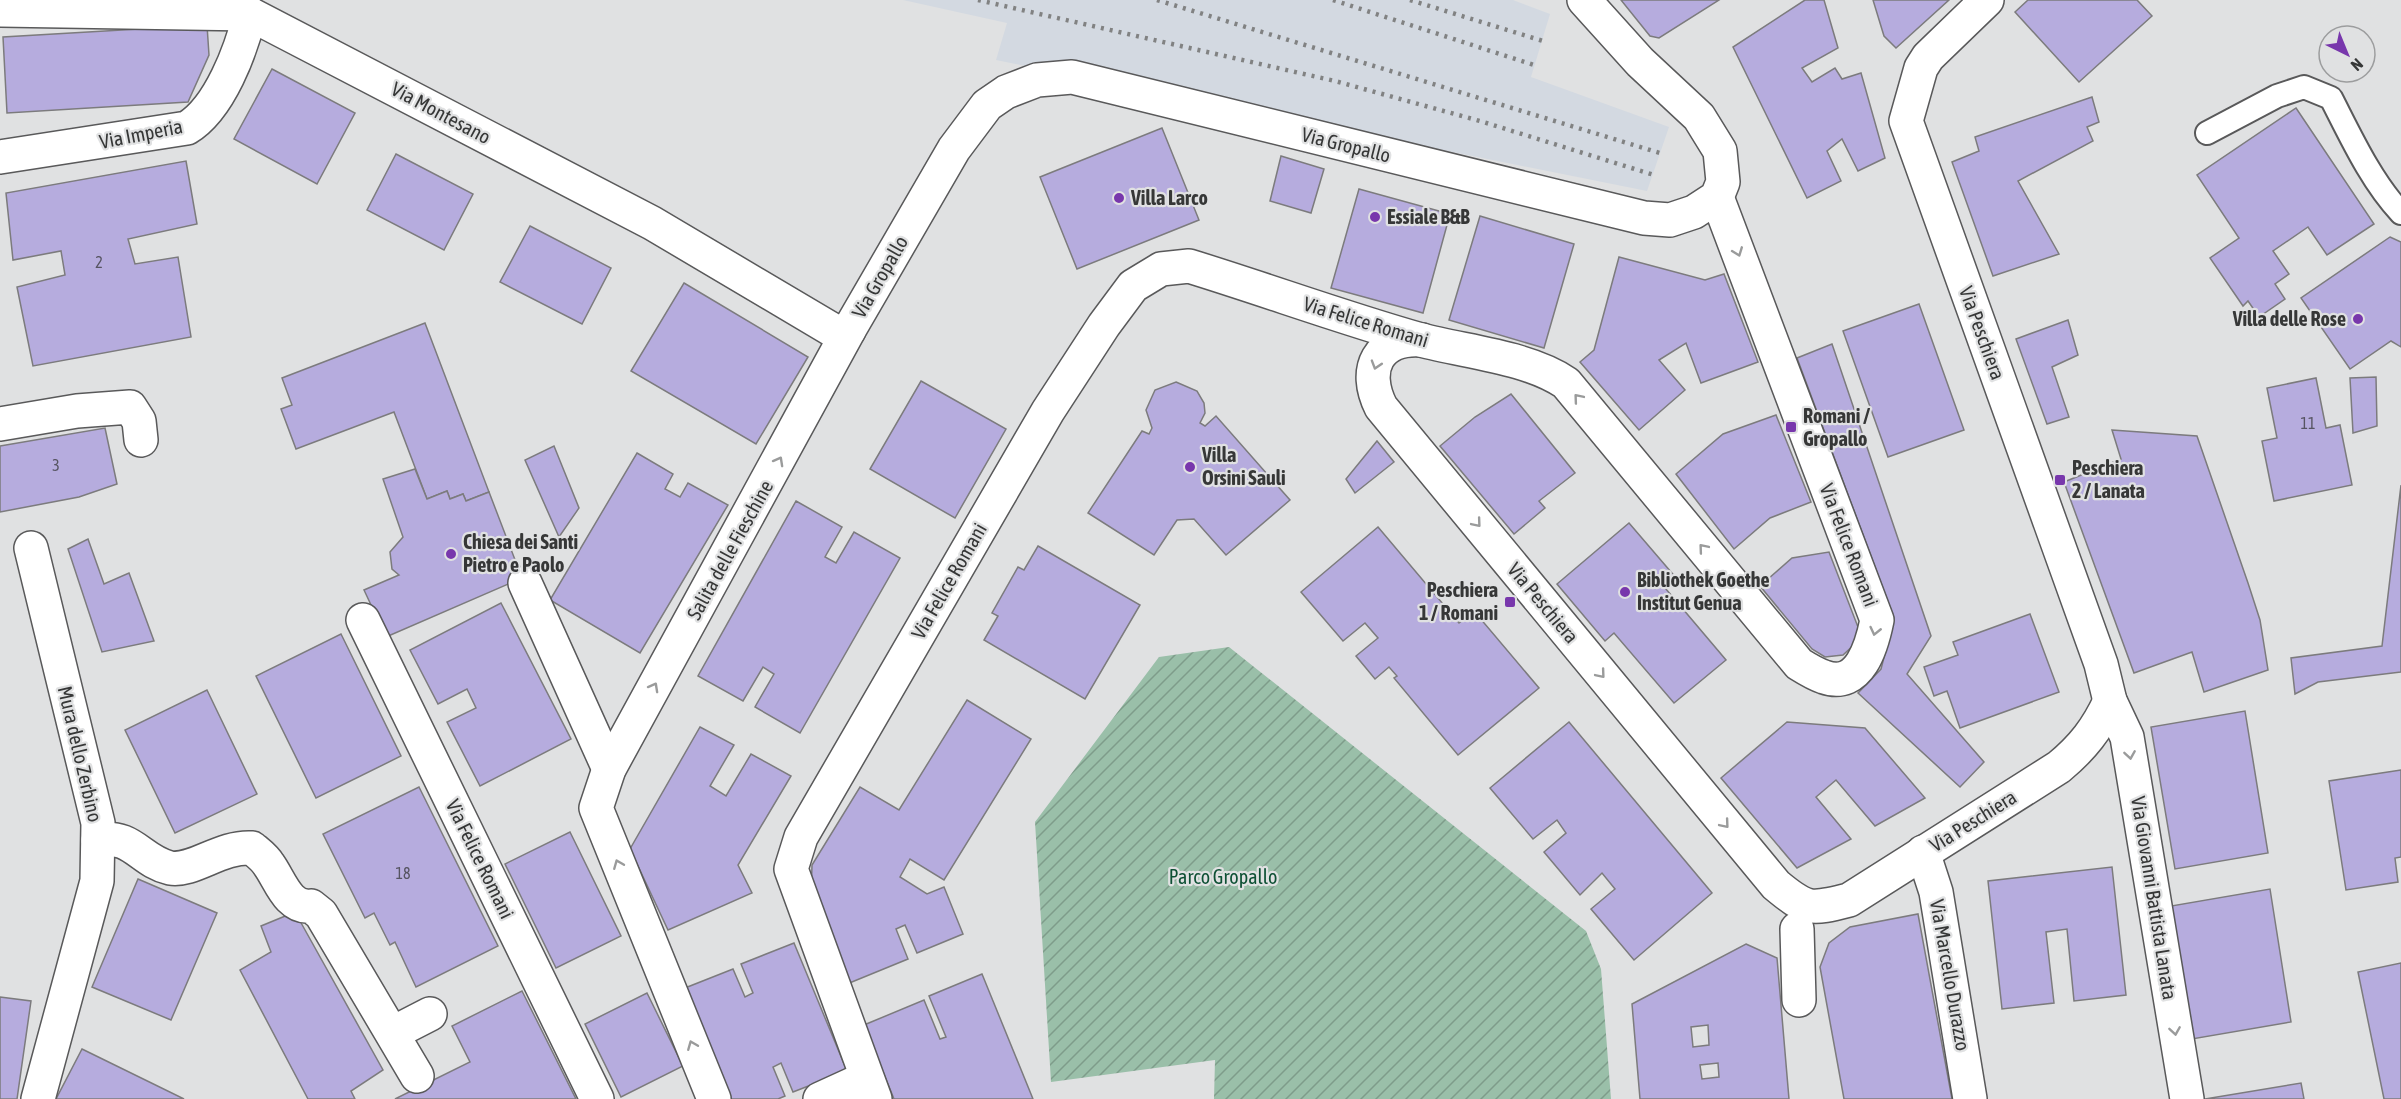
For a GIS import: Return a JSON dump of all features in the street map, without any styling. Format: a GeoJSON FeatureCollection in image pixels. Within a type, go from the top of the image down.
{"type":"FeatureCollection","features":[{"type":"Feature","properties":{"kind":"street"},"geometry":{"type":"LineString","coordinates":[[1584,0],[1640,62],[1699,117],[1720,151],[1723,182],[1717,197]]}},
{"type":"Feature","properties":{"kind":"street","name":"Via Peschiera"},"geometry":{"type":"LineString","coordinates":[[1422,340],[1405,339],[1388,346],[1376,361],[1372,383],[1381,407],[1776,885],[1800,905],[1823,907],[1849,900],[2060,767],[2082,748],[2098,726],[2110,701],[2097,652],[1906,121],[1921,68],[1928,57],[1987,0]]}},
{"type":"Feature","properties":{"kind":"street","name":"Via Montesano"},"geometry":{"type":"LineString","coordinates":[[0,10],[250,14],[652,223],[836,332],[849,330]]}},
{"type":"Feature","properties":{"kind":"street","name":"Via Imperia"},"geometry":{"type":"LineString","coordinates":[[0,157],[160,134],[186,128],[199,120],[209,109],[242,43],[250,14]]}},
{"type":"Feature","properties":{"kind":"street","name":"Via Gropallo"},"geometry":{"type":"LineString","coordinates":[[849,330],[954,149],[987,105],[1006,92],[1037,80],[1072,77],[1644,218],[1670,220],[1694,212],[1717,197]]}},
{"type":"Feature","properties":{"kind":"street","name":"Via Felice Romani"},"geometry":{"type":"LineString","coordinates":[[820,1099],[870,1089],[791,869],[801,837],[1048,411],[1104,325],[1133,286],[1161,269],[1189,266],[1422,340],[1513,362],[1556,376],[1566,383],[1799,664],[1826,678],[1840,678],[1858,670],[1871,650],[1877,620],[1717,197]]}},
{"type":"Feature","properties":{"kind":"street","name":"Salita delle Fieschine"},"geometry":{"type":"LineString","coordinates":[[714,1099],[596,808],[609,770],[849,330]]}},
{"type":"Feature","properties":{"kind":"street"},"geometry":{"type":"LineString","coordinates":[[0,424],[77,411],[129,407],[139,421],[141,440]]}},
{"type":"Feature","properties":{"kind":"street","name":"Mura dello Zerbino"},"geometry":{"type":"LineString","coordinates":[[31,548],[98,824],[97,881],[38,1099]]}},
{"type":"Feature","properties":{"kind":"street"},"geometry":{"type":"LineString","coordinates":[[525,583],[609,770]]}},
{"type":"Feature","properties":{"kind":"street","name":"Via Felice Romani"},"geometry":{"type":"LineString","coordinates":[[363,620],[519,971],[597,1099]]}},
{"type":"Feature","properties":{"kind":"street","name":"Via Giovanni Battista Lanata"},"geometry":{"type":"LineString","coordinates":[[2110,701],[2127,737],[2187,1099]]}},
{"type":"Feature","properties":{"kind":"street"},"geometry":{"type":"LineString","coordinates":[[98,840],[112,838],[134,846],[148,859],[170,868],[180,868],[226,850],[252,848],[268,863],[293,901],[304,907],[311,906],[321,914],[417,1076]]}},
{"type":"Feature","properties":{"kind":"street","name":"Via Marcello Durazzo"},"geometry":{"type":"LineString","coordinates":[[1923,852],[1936,892],[1970,1099]]}},
{"type":"Feature","properties":{"kind":"street"},"geometry":{"type":"LineString","coordinates":[[1797,929],[1799,1000]]}},
{"type":"Feature","properties":{"kind":"street"},"geometry":{"type":"LineString","coordinates":[[393,1033],[430,1014]]}},
{"type":"Feature","properties":{"kind":"lane"},"geometry":{"type":"LineString","coordinates":[[2207,133],[2277,96],[2304,87],[2331,98],[2358,150],[2401,213]]}},
{"type":"Feature","properties":{"kind":"shaded area"},"geometry":{"type":"Polygon","coordinates":[[[903,0],[1513,0],[1550,14],[1531,77],[1669,127],[1647,191],[996,60],[1007,23],[903,0]]]}},
{"type":"Feature","properties":{"kind":"green space","name":"Parco Gropallo"},"geometry":{"type":"Polygon","coordinates":[[[1229,647],[1586,931],[1601,969],[1611,1099],[1214,1099],[1215,1060],[1051,1082],[1035,822],[1159,657],[1229,647]]]}},
{"type":"Feature","properties":{"kind":"building"},"geometry":{"type":"Polygon","coordinates":[[[1621,0],[1719,0],[1659,38],[1650,36],[1621,0]]]}},
{"type":"Feature","properties":{"kind":"building"},"geometry":{"type":"Polygon","coordinates":[[[1805,0],[1824,0],[1838,48],[1802,68],[1812,82],[1835,68],[1842,79],[1861,73],[1885,158],[1858,171],[1842,139],[1827,151],[1841,181],[1807,198],[1733,47],[1805,0]]]}},
{"type":"Feature","properties":{"kind":"building"},"geometry":{"type":"Polygon","coordinates":[[[1873,0],[1949,0],[1896,48],[1884,36],[1873,0]]]}},
{"type":"Feature","properties":{"kind":"building"},"geometry":{"type":"Polygon","coordinates":[[[2028,0],[2137,0],[2152,16],[2079,82],[2015,12],[2028,0]]]}},
{"type":"Feature","properties":{"kind":"building"},"geometry":{"type":"Polygon","coordinates":[[[207,25],[209,55],[188,102],[7,113],[3,37],[207,25]]]}},
{"type":"Feature","properties":{"kind":"building"},"geometry":{"type":"Polygon","coordinates":[[[272,69],[355,113],[317,184],[234,139],[272,69]]]}},
{"type":"Feature","properties":{"kind":"building"},"geometry":{"type":"Polygon","coordinates":[[[2092,97],[2099,122],[2087,127],[2093,141],[2018,181],[2059,254],[1993,276],[1952,162],[1979,151],[1975,137],[2092,97]]]}},
{"type":"Feature","properties":{"kind":"building"},"geometry":{"type":"Polygon","coordinates":[[[2296,108],[2374,224],[2327,255],[2308,227],[2273,251],[2289,274],[2275,284],[2285,299],[2259,317],[2248,301],[2243,306],[2210,258],[2239,238],[2197,175],[2296,108]]]}},
{"type":"Feature","properties":{"kind":"building","name":"Villa Larco"},"geometry":{"type":"Polygon","coordinates":[[[1162,128],[1199,220],[1077,269],[1040,177],[1162,128]]]}},
{"type":"Feature","properties":{"kind":"building"},"geometry":{"type":"Polygon","coordinates":[[[396,154],[473,194],[444,250],[367,210],[396,154]]]}},
{"type":"Feature","properties":{"kind":"building"},"geometry":{"type":"Polygon","coordinates":[[[1281,156],[1324,169],[1311,213],[1270,201],[1281,156]]]}},
{"type":"Feature","properties":{"kind":"building"},"geometry":{"type":"Polygon","coordinates":[[[186,161],[197,224],[128,239],[135,264],[178,257],[191,337],[33,366],[17,287],[65,275],[61,251],[13,260],[6,193],[186,161]]]}},
{"type":"Feature","properties":{"kind":"building"},"geometry":{"type":"Polygon","coordinates":[[[1359,189],[1450,214],[1423,313],[1331,288],[1359,189]]]}},
{"type":"Feature","properties":{"kind":"building"},"geometry":{"type":"Polygon","coordinates":[[[1480,216],[1574,244],[1544,348],[1449,320],[1480,216]]]}},
{"type":"Feature","properties":{"kind":"building"},"geometry":{"type":"Polygon","coordinates":[[[530,226],[611,268],[582,324],[500,282],[530,226]]]}},
{"type":"Feature","properties":{"kind":"building","name":"Villa delle Rose"},"geometry":{"type":"Polygon","coordinates":[[[2390,237],[2401,242],[2401,347],[2391,341],[2350,369],[2301,298],[2390,237]]]}},
{"type":"Feature","properties":{"kind":"building"},"geometry":{"type":"Polygon","coordinates":[[[1619,257],[1705,280],[1724,274],[1758,362],[1701,383],[1686,343],[1659,360],[1685,390],[1639,430],[1580,362],[1594,350],[1619,257]]]}},
{"type":"Feature","properties":{"kind":"building"},"geometry":{"type":"Polygon","coordinates":[[[684,283],[808,357],[756,444],[631,371],[684,283]]]}},
{"type":"Feature","properties":{"kind":"building"},"geometry":{"type":"Polygon","coordinates":[[[1919,304],[1964,430],[1888,457],[1843,331],[1919,304]]]}},
{"type":"Feature","properties":{"kind":"building"},"geometry":{"type":"Polygon","coordinates":[[[2068,320],[2078,355],[2052,367],[2069,417],[2047,424],[2016,339],[2068,320]]]}},
{"type":"Feature","properties":{"kind":"building"},"geometry":{"type":"Polygon","coordinates":[[[425,323],[489,492],[466,501],[463,494],[450,499],[447,491],[427,499],[394,412],[296,449],[281,409],[292,405],[282,378],[425,323]]]}},
{"type":"Feature","properties":{"kind":"building"},"geometry":{"type":"Polygon","coordinates":[[[1832,344],[1931,636],[1907,674],[1984,762],[1960,787],[1858,693],[1881,669],[1894,618],[1797,358],[1832,344]]]}},
{"type":"Feature","properties":{"kind":"building"},"geometry":{"type":"Polygon","coordinates":[[[2376,377],[2377,426],[2353,433],[2350,378],[2376,377]]]}},
{"type":"Feature","properties":{"kind":"building","name":"Villa delle Rose"},"geometry":{"type":"Polygon","coordinates":[[[2316,378],[2326,428],[2340,425],[2352,485],[2274,501],[2262,441],[2277,438],[2267,388],[2316,378]]]}},
{"type":"Feature","properties":{"kind":"building"},"geometry":{"type":"Polygon","coordinates":[[[921,381],[1006,429],[955,518],[870,469],[921,381]]]}},
{"type":"Feature","properties":{"kind":"building","name":"Villa Orsini Sauli"},"geometry":{"type":"Polygon","coordinates":[[[1176,382],[1197,391],[1204,403],[1205,413],[1200,423],[1205,426],[1216,416],[1290,500],[1226,555],[1194,519],[1177,520],[1154,555],[1088,513],[1142,431],[1149,434],[1152,428],[1146,410],[1155,390],[1176,382]]]}},
{"type":"Feature","properties":{"kind":"building"},"geometry":{"type":"Polygon","coordinates":[[[1511,394],[1575,473],[1539,501],[1545,508],[1514,534],[1440,446],[1475,417],[1511,394]]]}},
{"type":"Feature","properties":{"kind":"building"},"geometry":{"type":"Polygon","coordinates":[[[1776,415],[1811,502],[1770,518],[1734,549],[1676,474],[1723,434],[1776,415]]]}},
{"type":"Feature","properties":{"kind":"building"},"geometry":{"type":"Polygon","coordinates":[[[105,428],[117,484],[79,497],[0,512],[0,446],[105,428]]]}},
{"type":"Feature","properties":{"kind":"building"},"geometry":{"type":"Polygon","coordinates":[[[2112,430],[2197,436],[2260,620],[2268,670],[2204,692],[2192,652],[2134,673],[2064,482],[2121,459],[2112,430]]]}},
{"type":"Feature","properties":{"kind":"building"},"geometry":{"type":"Polygon","coordinates":[[[1377,441],[1394,462],[1355,493],[1346,479],[1377,441]]]}},
{"type":"Feature","properties":{"kind":"building"},"geometry":{"type":"Polygon","coordinates":[[[554,446],[579,508],[559,537],[525,460],[554,446]]]}},
{"type":"Feature","properties":{"kind":"building"},"geometry":{"type":"Polygon","coordinates":[[[637,453],[673,474],[665,489],[680,497],[688,483],[728,505],[640,653],[550,600],[637,453]]]}},
{"type":"Feature","properties":{"kind":"building","name":"Chiesa dei Santi Pietro e Paolo"},"geometry":{"type":"Polygon","coordinates":[[[415,469],[427,499],[447,491],[450,499],[463,494],[466,501],[489,492],[522,578],[386,637],[364,590],[399,575],[392,569],[390,552],[403,537],[383,479],[415,469]]]}},
{"type":"Feature","properties":{"kind":"building"},"geometry":{"type":"Polygon","coordinates":[[[2401,485],[2401,672],[2318,682],[2295,694],[2291,658],[2382,646],[2401,485]]]}},
{"type":"Feature","properties":{"kind":"building"},"geometry":{"type":"Polygon","coordinates":[[[796,501],[842,527],[825,557],[836,563],[854,532],[900,558],[800,733],[755,707],[774,674],[763,667],[743,701],[698,676],[796,501]]]}},
{"type":"Feature","properties":{"kind":"building"},"geometry":{"type":"Polygon","coordinates":[[[1629,523],[1677,579],[1666,589],[1726,660],[1674,703],[1614,633],[1605,641],[1557,584],[1629,523]]]}},
{"type":"Feature","properties":{"kind":"building"},"geometry":{"type":"Polygon","coordinates":[[[1378,527],[1459,623],[1474,611],[1539,688],[1458,755],[1394,678],[1397,676],[1389,667],[1375,679],[1356,656],[1378,638],[1365,623],[1343,641],[1301,592],[1378,527]]]}},
{"type":"Feature","properties":{"kind":"building"},"geometry":{"type":"Polygon","coordinates":[[[88,539],[104,584],[129,573],[154,641],[102,652],[68,549],[88,539]]]}},
{"type":"Feature","properties":{"kind":"building"},"geometry":{"type":"Polygon","coordinates":[[[1038,546],[1140,605],[1085,699],[984,640],[998,616],[992,613],[1018,567],[1024,570],[1038,546]]]}},
{"type":"Feature","properties":{"kind":"building"},"geometry":{"type":"Polygon","coordinates":[[[1829,552],[1858,627],[1856,643],[1843,655],[1825,657],[1812,649],[1760,586],[1792,558],[1829,552]]]}},
{"type":"Feature","properties":{"kind":"building"},"geometry":{"type":"Polygon","coordinates":[[[501,603],[571,739],[480,786],[447,722],[476,708],[467,689],[438,704],[410,650],[501,603]]]}},
{"type":"Feature","properties":{"kind":"building"},"geometry":{"type":"Polygon","coordinates":[[[2030,614],[2059,692],[1960,728],[1947,691],[1934,696],[1924,667],[1958,655],[1953,642],[2030,614]]]}},
{"type":"Feature","properties":{"kind":"building"},"geometry":{"type":"Polygon","coordinates":[[[341,634],[401,756],[316,798],[256,676],[341,634]]]}},
{"type":"Feature","properties":{"kind":"building"},"geometry":{"type":"Polygon","coordinates":[[[207,690],[257,794],[175,833],[125,730],[207,690]]]}},
{"type":"Feature","properties":{"kind":"building"},"geometry":{"type":"Polygon","coordinates":[[[967,700],[1031,739],[944,880],[910,859],[900,877],[927,894],[944,887],[963,934],[917,953],[905,925],[896,929],[908,959],[847,984],[811,897],[812,865],[860,787],[899,810],[967,700]]]}},
{"type":"Feature","properties":{"kind":"building"},"geometry":{"type":"Polygon","coordinates":[[[2245,711],[2268,853],[2175,869],[2151,727],[2245,711]]]}},
{"type":"Feature","properties":{"kind":"building"},"geometry":{"type":"Polygon","coordinates":[[[1569,722],[1712,893],[1634,960],[1591,909],[1615,889],[1602,873],[1580,895],[1544,852],[1566,833],[1557,820],[1533,839],[1490,788],[1569,722]]]}},
{"type":"Feature","properties":{"kind":"building"},"geometry":{"type":"Polygon","coordinates":[[[1787,722],[1865,728],[1925,798],[1875,826],[1836,780],[1816,797],[1851,839],[1797,868],[1721,778],[1787,722]]]}},
{"type":"Feature","properties":{"kind":"building"},"geometry":{"type":"Polygon","coordinates":[[[700,727],[734,745],[710,786],[726,796],[751,754],[791,776],[738,865],[752,893],[668,930],[630,849],[700,727]]]}},
{"type":"Feature","properties":{"kind":"building"},"geometry":{"type":"Polygon","coordinates":[[[2401,770],[2401,857],[2395,858],[2398,882],[2346,890],[2329,781],[2401,770]]]}},
{"type":"Feature","properties":{"kind":"building"},"geometry":{"type":"Polygon","coordinates":[[[419,787],[498,946],[416,987],[395,942],[390,945],[374,913],[365,918],[323,834],[419,787]]]}},
{"type":"Feature","properties":{"kind":"building"},"geometry":{"type":"Polygon","coordinates":[[[570,832],[621,936],[556,968],[505,864],[570,832]]]}},
{"type":"Feature","properties":{"kind":"building"},"geometry":{"type":"Polygon","coordinates":[[[2112,867],[2126,995],[2074,1001],[2067,929],[2046,932],[2054,1003],[2002,1009],[1988,881],[2112,867]]]}},
{"type":"Feature","properties":{"kind":"building"},"geometry":{"type":"Polygon","coordinates":[[[138,879],[217,913],[171,1020],[92,987],[138,879]]]}},
{"type":"Feature","properties":{"kind":"building"},"geometry":{"type":"Polygon","coordinates":[[[2270,889],[2291,1022],[2192,1039],[2171,906],[2270,889]]]}},
{"type":"Feature","properties":{"kind":"building"},"geometry":{"type":"Polygon","coordinates":[[[295,912],[383,1070],[351,1091],[355,1099],[308,1099],[240,970],[271,952],[261,926],[295,912]]]}},
{"type":"Feature","properties":{"kind":"building"},"geometry":{"type":"Polygon","coordinates":[[[1918,914],[1952,1099],[1844,1099],[1820,967],[1829,943],[1850,927],[1918,914]]]}},
{"type":"Feature","properties":{"kind":"building"},"geometry":{"type":"Polygon","coordinates":[[[794,943],[847,1071],[793,1092],[781,1063],[773,1067],[785,1096],[778,1099],[731,1099],[685,988],[733,969],[745,997],[753,993],[741,964],[794,943]]]}},
{"type":"Feature","properties":{"kind":"building"},"geometry":{"type":"Polygon","coordinates":[[[1746,944],[1777,958],[1789,1099],[1640,1099],[1632,1004],[1746,944]],[[1708,1025],[1691,1027],[1693,1047],[1709,1045],[1708,1025]],[[1718,1063],[1700,1065],[1702,1079],[1719,1077],[1718,1063]]]}},
{"type":"Feature","properties":{"kind":"building"},"geometry":{"type":"Polygon","coordinates":[[[2401,963],[2401,1099],[2384,1099],[2358,972],[2401,963]]]}},
{"type":"Feature","properties":{"kind":"building"},"geometry":{"type":"Polygon","coordinates":[[[982,974],[1033,1099],[894,1099],[864,1025],[924,1000],[940,1039],[946,1037],[929,996],[982,974]]]}},
{"type":"Feature","properties":{"kind":"building"},"geometry":{"type":"Polygon","coordinates":[[[522,991],[576,1099],[395,1099],[470,1062],[452,1026],[522,991]]]}},
{"type":"Feature","properties":{"kind":"building"},"geometry":{"type":"Polygon","coordinates":[[[647,993],[683,1066],[621,1097],[585,1024],[647,993]]]}},
{"type":"Feature","properties":{"kind":"building"},"geometry":{"type":"Polygon","coordinates":[[[0,997],[31,1001],[17,1099],[0,1099],[0,997]]]}},
{"type":"Feature","properties":{"kind":"building"},"geometry":{"type":"Polygon","coordinates":[[[82,1049],[184,1099],[56,1099],[82,1049]]]}},
{"type":"Feature","properties":{"kind":"building"},"geometry":{"type":"Polygon","coordinates":[[[2301,1083],[2304,1099],[2205,1099],[2301,1083]]]}},
{"type":"Feature","properties":{"kind":"railway"},"geometry":{"type":"LineString","coordinates":[[978,0],[1335,81],[1480,121],[1654,175]]}},
{"type":"Feature","properties":{"kind":"railway"},"geometry":{"type":"LineString","coordinates":[[1157,0],[1660,153]]}},
{"type":"Feature","properties":{"kind":"railway"},"geometry":{"type":"LineString","coordinates":[[1333,0],[1534,65]]}},
{"type":"Feature","properties":{"kind":"railway"},"geometry":{"type":"LineString","coordinates":[[1410,0],[1543,41]]}},
{"type":"Feature","properties":{"kind":"place","name":"Villa Larco"},"geometry":{"type":"Point","coordinates":[1119,198]}},
{"type":"Feature","properties":{"kind":"place","name":"Essiale B&B"},"geometry":{"type":"Point","coordinates":[1375,217]}},
{"type":"Feature","properties":{"kind":"place","name":"Villa delle Rose"},"geometry":{"type":"Point","coordinates":[2358,319]}},
{"type":"Feature","properties":{"kind":"place","name":"Romani / Gropallo"},"geometry":{"type":"Point","coordinates":[1791,427]}},
{"type":"Feature","properties":{"kind":"place","name":"Villa Orsini Sauli"},"geometry":{"type":"Point","coordinates":[1190,467]}},
{"type":"Feature","properties":{"kind":"place","name":"Peschiera 2 / Lanata"},"geometry":{"type":"Point","coordinates":[2060,480]}},
{"type":"Feature","properties":{"kind":"place","name":"Chiesa dei Santi Pietro e Paolo"},"geometry":{"type":"Point","coordinates":[451,554]}},
{"type":"Feature","properties":{"kind":"place","name":"Bibliothek Goethe Institut Genua"},"geometry":{"type":"Point","coordinates":[1625,592]}},
{"type":"Feature","properties":{"kind":"place","name":"Peschiera 1 / Romani"},"geometry":{"type":"Point","coordinates":[1510,602]}}]}
